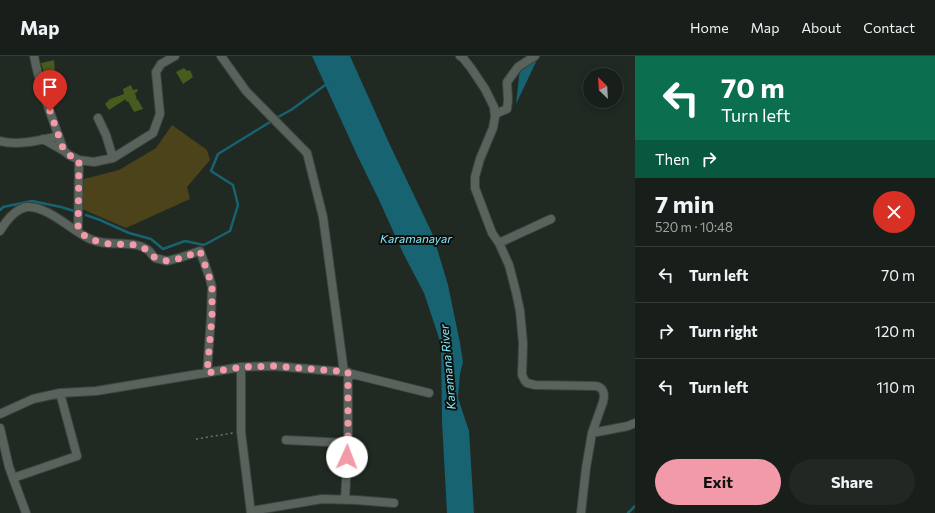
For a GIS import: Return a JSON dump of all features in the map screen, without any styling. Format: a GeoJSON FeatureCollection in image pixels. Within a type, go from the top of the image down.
{"type":"FeatureCollection","features":[{"type":"Feature","properties":{"kind":"street"},"geometry":{"type":"LineString","coordinates":[[34,56],[36,69],[64,151]]}},
{"type":"Feature","properties":{"kind":"street"},"geometry":{"type":"LineString","coordinates":[[43,139],[79,160],[94,162],[113,158],[153,133],[160,114],[156,72],[161,64],[175,56]]}},
{"type":"Feature","properties":{"kind":"street"},"geometry":{"type":"LineString","coordinates":[[221,56],[246,91],[307,153],[324,217],[346,372],[348,443],[345,500]]}},
{"type":"Feature","properties":{"kind":"street"},"geometry":{"type":"LineString","coordinates":[[460,56],[471,68],[485,89],[494,107],[495,114],[493,128],[480,159],[475,177],[475,188],[492,233],[499,243],[509,265],[516,292],[520,311],[523,343],[522,378],[528,383],[535,385],[599,386],[603,391],[604,402],[592,433],[581,513]]}},
{"type":"Feature","properties":{"kind":"street"},"geometry":{"type":"LineString","coordinates":[[495,114],[507,109],[507,82],[518,67],[535,56]]}},
{"type":"Feature","properties":{"kind":"street"},"geometry":{"type":"LineString","coordinates":[[98,118],[106,135],[113,158]]}},
{"type":"Feature","properties":{"kind":"street"},"geometry":{"type":"LineString","coordinates":[[0,141],[9,143],[34,141],[59,136]]}},
{"type":"Feature","properties":{"kind":"street"},"geometry":{"type":"LineString","coordinates":[[78,231],[79,160]]}},
{"type":"Feature","properties":{"kind":"street"},"geometry":{"type":"LineString","coordinates":[[0,230],[8,219],[17,212],[29,207],[47,212],[90,239],[103,243],[134,244],[150,252],[155,258],[167,261],[182,258],[200,251],[212,287],[212,317],[207,373]]}},
{"type":"Feature","properties":{"kind":"street"},"geometry":{"type":"LineString","coordinates":[[499,243],[551,219]]}},
{"type":"Feature","properties":{"kind":"street"},"geometry":{"type":"LineString","coordinates":[[0,414],[33,399],[60,393],[96,391],[241,367],[275,366],[346,372],[429,393]]}},
{"type":"Feature","properties":{"kind":"street"},"geometry":{"type":"LineString","coordinates":[[241,367],[241,432],[251,512],[322,499],[394,503]]}},
{"type":"Feature","properties":{"kind":"street"},"geometry":{"type":"LineString","coordinates":[[13,478],[77,456],[60,393]]}},
{"type":"Feature","properties":{"kind":"street"},"geometry":{"type":"LineString","coordinates":[[592,433],[628,426],[635,423]]}},
{"type":"Feature","properties":{"kind":"street"},"geometry":{"type":"LineString","coordinates":[[0,428],[9,468],[26,513]]}},
{"type":"Feature","properties":{"kind":"street"},"geometry":{"type":"LineString","coordinates":[[286,440],[348,443]]}},
{"type":"Feature","properties":{"kind":"path"},"geometry":{"type":"LineString","coordinates":[[196,439],[241,432]]}},
{"type":"Feature","properties":{"kind":"shaded area"},"geometry":{"type":"Polygon","coordinates":[[[172,125],[207,150],[210,160],[187,187],[190,199],[126,228],[82,209],[84,179],[119,170],[156,148],[172,125]]]}},
{"type":"Feature","properties":{"kind":"water","name":"Karamanayar"},"geometry":{"type":"Polygon","coordinates":[[[312,56],[350,56],[389,143],[433,235],[448,285],[463,362],[460,374],[458,398],[469,431],[474,513],[447,513],[442,421],[441,344],[424,293],[403,253],[312,56]]]}},
{"type":"Feature","properties":{"kind":"water"},"geometry":{"type":"Polygon","coordinates":[[[537,60],[516,104],[520,68],[537,60]]]}},
{"type":"Feature","properties":{"kind":"building"},"geometry":{"type":"Polygon","coordinates":[[[54,60],[55,72],[44,73],[41,63],[54,60]]]}},
{"type":"Feature","properties":{"kind":"building"},"geometry":{"type":"Polygon","coordinates":[[[184,68],[187,71],[190,70],[193,77],[183,84],[176,72],[184,68]]]}},
{"type":"Feature","properties":{"kind":"building"},"geometry":{"type":"Polygon","coordinates":[[[131,85],[133,90],[137,89],[138,91],[135,93],[137,100],[143,109],[134,112],[128,101],[126,102],[126,99],[109,110],[105,104],[110,99],[124,94],[123,89],[131,85]]]}},
{"type":"Feature","properties":{"kind":"waterway"},"geometry":{"type":"LineString","coordinates":[[278,117],[291,110],[328,83]]}},
{"type":"Feature","properties":{"kind":"waterway"},"geometry":{"type":"LineString","coordinates":[[86,215],[129,233],[151,239],[163,249],[185,241],[204,245],[230,231],[238,205],[233,185],[211,171],[218,154],[270,122]]}},
{"type":"Feature","properties":{"kind":"waterway"},"geometry":{"type":"LineString","coordinates":[[0,210],[3,207],[32,201],[74,211]]}},
{"type":"Feature","properties":{"kind":"waterway"},"geometry":{"type":"LineString","coordinates":[[628,513],[635,506]]}},
{"type":"Feature","properties":{"kind":"route"},"geometry":{"type":"LineString","coordinates":[[50,111],[64,151],[79,160],[78,231],[90,239],[103,243],[134,244],[143,247],[155,258],[167,261],[182,258],[200,251],[212,287],[212,317],[207,373],[241,367],[264,366],[348,372],[347,457]]}},
{"type":"Feature","properties":{"kind":"water label","name":"Karamana River"},"geometry":{"type":"Point","coordinates":[448,367]}}]}
